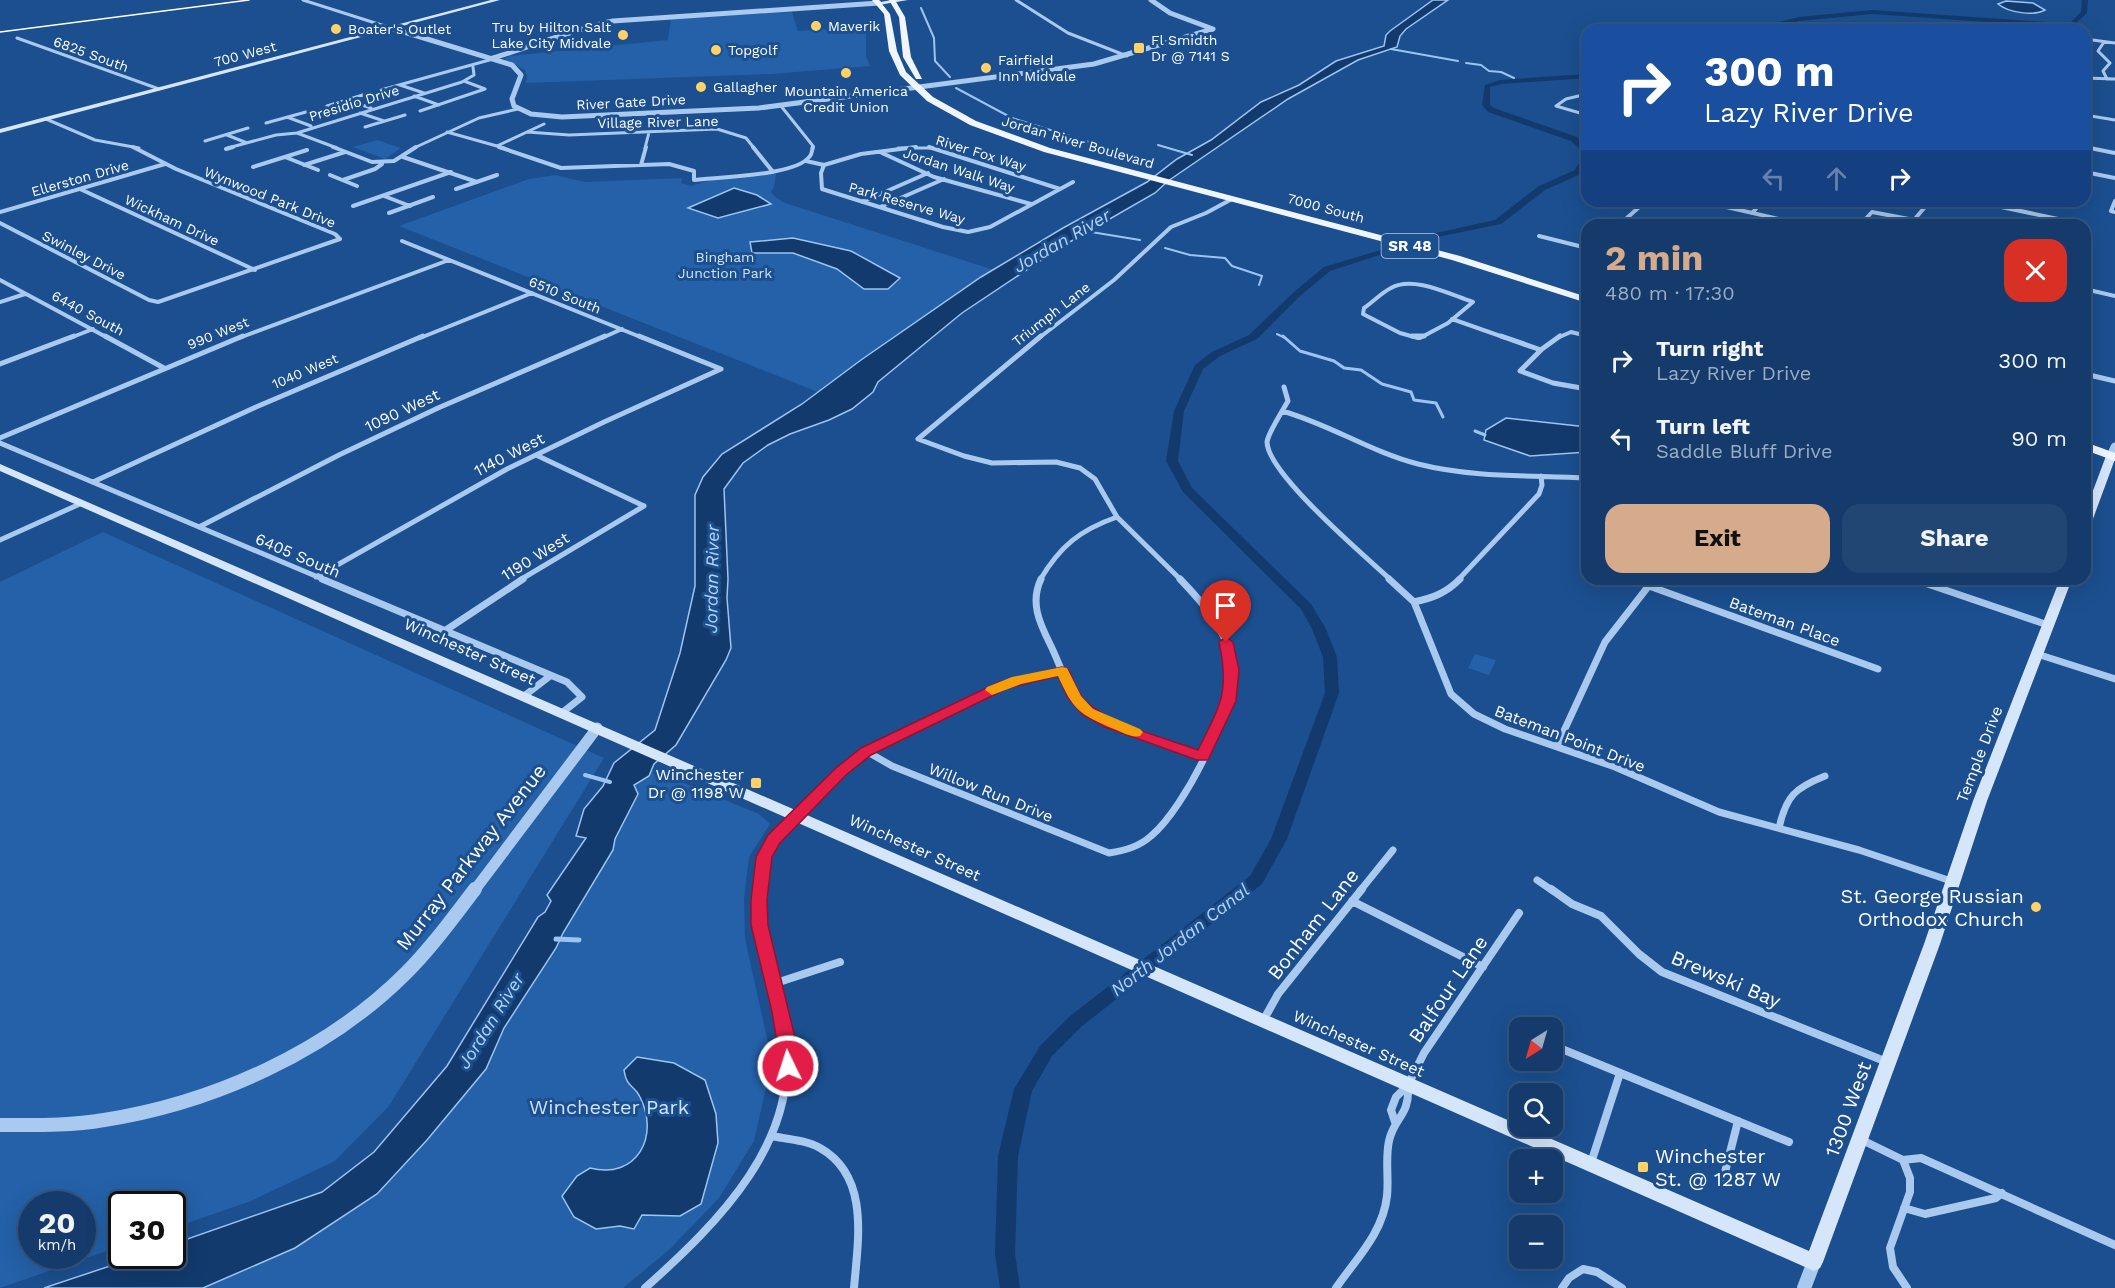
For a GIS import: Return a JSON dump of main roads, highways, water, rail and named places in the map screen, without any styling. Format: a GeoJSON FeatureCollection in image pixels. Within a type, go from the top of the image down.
{"type":"FeatureCollection","features":[{"type":"Feature","properties":{"kind":"main road","name":"700 West"},"geometry":{"type":"LineString","coordinates":[[0,131],[497,0]]}},
{"type":"Feature","properties":{"kind":"main road"},"geometry":{"type":"LineString","coordinates":[[877,2],[905,0]]}},
{"type":"Feature","properties":{"kind":"main road","name":"Jordan River Boulevard"},"geometry":{"type":"LineString","coordinates":[[893,1],[904,23],[907,57],[923,87]]}},
{"type":"Feature","properties":{"kind":"main road","name":"Jordan River Boulevard"},"geometry":{"type":"LineString","coordinates":[[877,2],[889,18],[893,51],[897,63],[954,113],[1005,136],[1163,178]]}},
{"type":"Feature","properties":{"kind":"main road","name":"7000 South"},"geometry":{"type":"LineString","coordinates":[[1163,178],[1496,261],[1581,289]]}},
{"type":"Feature","properties":{"kind":"main road","name":"7000 South"},"geometry":{"type":"LineString","coordinates":[[1187,184],[1232,199],[1486,266],[1581,298]]}},
{"type":"Feature","properties":{"kind":"main road"},"geometry":{"type":"LineString","coordinates":[[2091,448],[2114,454]]}},
{"type":"Feature","properties":{"kind":"main road"},"geometry":{"type":"LineString","coordinates":[[2091,455],[2114,454]]}},
{"type":"Feature","properties":{"kind":"main road"},"geometry":{"type":"LineString","coordinates":[[2091,512],[2114,454]]}},
{"type":"Feature","properties":{"kind":"main road","name":"Winchester Street"},"geometry":{"type":"LineString","coordinates":[[0,467],[1814,1262]]}},
{"type":"Feature","properties":{"kind":"main road","name":"Temple Drive"},"geometry":{"type":"LineString","coordinates":[[1932,944],[1980,801],[2064,585]]}},
{"type":"Feature","properties":{"kind":"main road","name":"1300 West"},"geometry":{"type":"LineString","coordinates":[[1814,1262],[1932,944]]}},
{"type":"Feature","properties":{"kind":"water","name":"Jordan River"},"geometry":{"type":"Polygon","coordinates":[[[1433,0],[1448,0],[1406,29],[1400,36],[1397,47],[1358,60],[1288,99],[1168,181],[1155,193],[1061,247],[962,313],[878,382],[873,392],[852,409],[790,434],[768,445],[743,463],[724,489],[731,648],[726,660],[676,745],[654,764],[649,776],[634,785],[638,794],[615,839],[613,850],[556,948],[504,1028],[486,1069],[427,1140],[377,1194],[295,1248],[203,1288],[44,1288],[108,1267],[108,1269],[186,1269],[186,1239],[322,1192],[374,1152],[447,1066],[538,917],[545,912],[551,901],[547,895],[586,838],[576,836],[584,809],[603,786],[614,763],[655,730],[680,653],[695,586],[695,495],[703,477],[722,454],[802,404],[981,277],[1147,182],[1177,159],[1211,140],[1261,102],[1299,85],[1336,61],[1384,46],[1386,35],[1433,0]]]}},
{"type":"Feature","properties":{"kind":"water"},"geometry":{"type":"Polygon","coordinates":[[[2006,1],[2033,3],[2045,10],[2021,13],[2008,10],[1998,4],[2006,1]]]}},
{"type":"Feature","properties":{"kind":"water"},"geometry":{"type":"Polygon","coordinates":[[[734,188],[757,195],[771,204],[718,218],[688,208],[734,188]]]}},
{"type":"Feature","properties":{"kind":"water"},"geometry":{"type":"Polygon","coordinates":[[[793,238],[851,251],[900,278],[888,289],[864,289],[837,269],[793,253],[752,253],[750,242],[793,238]]]}},
{"type":"Feature","properties":{"kind":"water"},"geometry":{"type":"Polygon","coordinates":[[[1506,418],[1581,426],[1581,452],[1530,456],[1484,440],[1486,430],[1506,418]]]}},
{"type":"Feature","properties":{"kind":"water"},"geometry":{"type":"Polygon","coordinates":[[[637,1057],[674,1063],[705,1080],[716,1114],[718,1143],[701,1204],[680,1216],[642,1215],[634,1229],[620,1226],[596,1229],[574,1217],[562,1196],[577,1176],[590,1168],[606,1170],[620,1167],[632,1161],[640,1152],[645,1140],[646,1112],[638,1093],[627,1080],[624,1070],[637,1057]]]}},
{"type":"Feature","properties":{"kind":"waterway","name":"North Jordan Canal"},"geometry":{"type":"LineString","coordinates":[[2073,23],[2084,13],[2085,0]]}},
{"type":"Feature","properties":{"kind":"waterway"},"geometry":{"type":"LineString","coordinates":[[921,8],[934,38],[935,61],[950,77]]}},
{"type":"Feature","properties":{"kind":"waterway","name":"North Jordan Canal"},"geometry":{"type":"LineString","coordinates":[[1777,24],[1799,19],[1872,12],[2046,24]]}},
{"type":"Feature","properties":{"kind":"waterway"},"geometry":{"type":"LineString","coordinates":[[1391,49],[1458,61]]}},
{"type":"Feature","properties":{"kind":"waterway"},"geometry":{"type":"LineString","coordinates":[[1466,63],[1481,65],[1489,71],[1501,72],[1514,78]]}},
{"type":"Feature","properties":{"kind":"waterway","name":"North Jordan Canal"},"geometry":{"type":"LineString","coordinates":[[1581,76],[1500,82],[1487,86],[1486,105],[1491,110],[1574,139],[1581,146]]}},
{"type":"Feature","properties":{"kind":"waterway"},"geometry":{"type":"LineString","coordinates":[[956,88],[1012,118],[1089,142]]}},
{"type":"Feature","properties":{"kind":"waterway"},"geometry":{"type":"LineString","coordinates":[[1158,145],[1192,155]]}},
{"type":"Feature","properties":{"kind":"waterway","name":"North Jordan Canal"},"geometry":{"type":"LineString","coordinates":[[1430,237],[1498,222],[1542,188],[1578,172],[1581,167]]}},
{"type":"Feature","properties":{"kind":"waterway","name":"Jordan River"},"geometry":{"type":"LineString","coordinates":[[1085,231],[1140,240]]}},
{"type":"Feature","properties":{"kind":"waterway"},"geometry":{"type":"LineString","coordinates":[[1165,248],[1190,255],[1225,258],[1232,266],[1262,276],[1259,285]]}},
{"type":"Feature","properties":{"kind":"waterway","name":"North Jordan Canal"},"geometry":{"type":"LineString","coordinates":[[1010,1288],[1005,1254],[1008,1156],[1023,1089],[1046,1051],[1075,1022],[1256,880],[1279,839],[1332,693],[1330,657],[1319,629],[1306,607],[1187,490],[1177,473],[1172,461],[1179,411],[1199,367],[1216,354],[1253,337],[1297,294],[1327,269],[1397,248]]}},
{"type":"Feature","properties":{"kind":"waterway"},"geometry":{"type":"LineString","coordinates":[[1277,334],[1285,338]]}},
{"type":"Feature","properties":{"kind":"waterway"},"geometry":{"type":"LineString","coordinates":[[1283,336],[1300,351],[1334,361],[1344,368],[1361,370],[1382,384],[1411,392],[1414,400],[1436,403],[1443,417]]}},
{"type":"Feature","properties":{"kind":"waterway"},"geometry":{"type":"LineString","coordinates":[[1475,431],[1485,435]]}},
{"type":"Feature","properties":{"kind":"waterway"},"geometry":{"type":"LineString","coordinates":[[585,775],[610,782]]}},
{"type":"Feature","properties":{"kind":"waterway"},"geometry":{"type":"LineString","coordinates":[[556,939],[579,940]]}},
{"type":"Feature","properties":{"kind":"tram line"},"geometry":{"type":"LineString","coordinates":[[0,32],[249,0]]}},
{"type":"Feature","properties":{"kind":"place","name":"Maverik"},"geometry":{"type":"Point","coordinates":[816,26]}},
{"type":"Feature","properties":{"kind":"place","name":"Boater's Outlet"},"geometry":{"type":"Point","coordinates":[336,29]}},
{"type":"Feature","properties":{"kind":"place","name":"Tru by Hilton Salt Lake City Midvale"},"geometry":{"type":"Point","coordinates":[623,35]}},
{"type":"Feature","properties":{"kind":"place","name":"Fl Smidth Dr @ 7141 S"},"geometry":{"type":"Point","coordinates":[1139,48]}},
{"type":"Feature","properties":{"kind":"place","name":"Topgolf"},"geometry":{"type":"Point","coordinates":[716,50]}},
{"type":"Feature","properties":{"kind":"place","name":"Fairfield Inn Midvale"},"geometry":{"type":"Point","coordinates":[986,68]}},
{"type":"Feature","properties":{"kind":"place","name":"Mountain America Credit Union"},"geometry":{"type":"Point","coordinates":[846,73]}},
{"type":"Feature","properties":{"kind":"place","name":"Gallagher"},"geometry":{"type":"Point","coordinates":[701,87]}},
{"type":"Feature","properties":{"kind":"place","name":"Winchester Dr @ 1198 W"},"geometry":{"type":"Point","coordinates":[756,783]}},
{"type":"Feature","properties":{"kind":"place","name":"St. George Russian Orthodox Church"},"geometry":{"type":"Point","coordinates":[2036,907]}},
{"type":"Feature","properties":{"kind":"place","name":"Winchester St. @ 1287 W"},"geometry":{"type":"Point","coordinates":[1643,1167]}},
{"type":"Feature","properties":{"kind":"park label","name":"Bingham Junction Park"},"geometry":{"type":"Point","coordinates":[725,266]}},
{"type":"Feature","properties":{"kind":"park label","name":"Winchester Park"},"geometry":{"type":"Point","coordinates":[609,1107]}}]}
